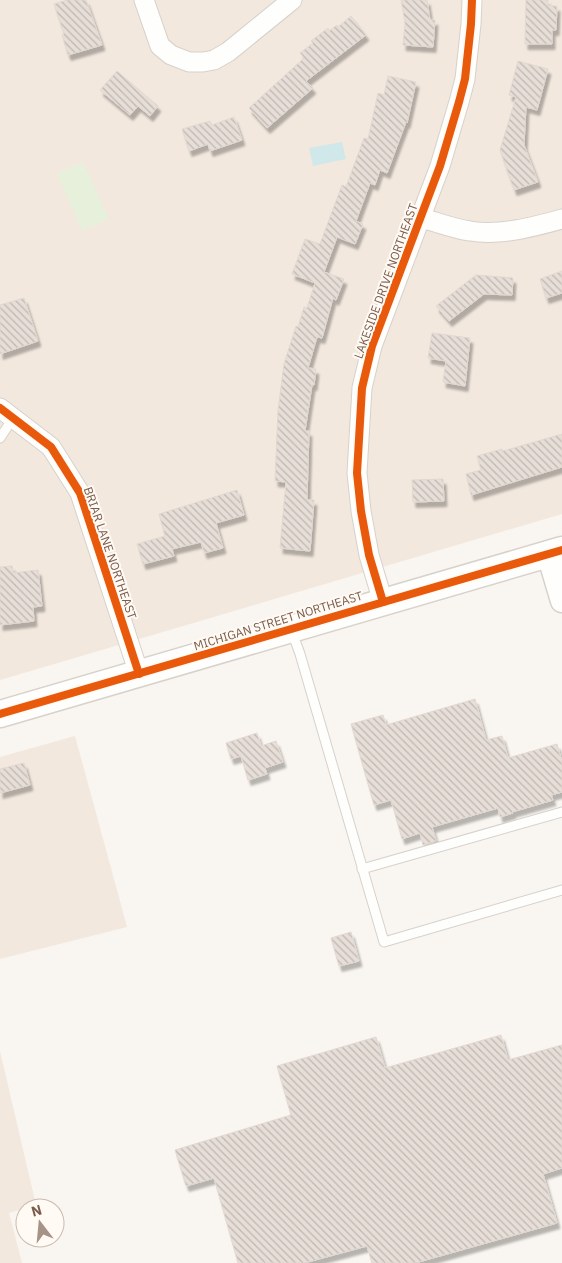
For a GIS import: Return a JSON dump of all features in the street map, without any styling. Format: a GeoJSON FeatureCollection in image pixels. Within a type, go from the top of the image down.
{"type":"FeatureCollection","features":[{"type":"Feature","properties":{"kind":"main road","name":"MICHIGAN STREET NORTHEAST"},"geometry":{"type":"LineString","coordinates":[[0,714],[555,552]]}},
{"type":"Feature","properties":{"kind":"street"},"geometry":{"type":"LineString","coordinates":[[144,0],[160,46],[171,55],[189,62],[203,62],[214,60],[228,52],[292,0]]}},
{"type":"Feature","properties":{"kind":"street","name":"LAKESIDE DRIVE NORTHEAST"},"geometry":{"type":"LineString","coordinates":[[383,602],[369,555],[360,511],[357,473],[362,388],[372,346],[440,166],[465,79],[472,24],[472,0]]}},
{"type":"Feature","properties":{"kind":"street"},"geometry":{"type":"LineString","coordinates":[[421,218],[470,231],[499,231],[535,227],[562,219]]}},
{"type":"Feature","properties":{"kind":"street","name":"BRIAR LANE NORTHEAST"},"geometry":{"type":"LineString","coordinates":[[6,413],[51,447],[80,493],[139,674]]}},
{"type":"Feature","properties":{"kind":"street"},"geometry":{"type":"LineString","coordinates":[[555,552],[562,601]]}},
{"type":"Feature","properties":{"kind":"lane"},"geometry":{"type":"LineString","coordinates":[[0,438],[6,413]]}},
{"type":"Feature","properties":{"kind":"lane"},"geometry":{"type":"LineString","coordinates":[[291,629],[300,654],[384,942],[562,890]]}},
{"type":"Feature","properties":{"kind":"lane"},"geometry":{"type":"LineString","coordinates":[[362,869],[562,812]]}},
{"type":"Feature","properties":{"kind":"shaded area"},"geometry":{"type":"Polygon","coordinates":[[[0,0],[562,0],[562,514],[0,680],[0,0]]]}},
{"type":"Feature","properties":{"kind":"shaded area"},"geometry":{"type":"Polygon","coordinates":[[[75,736],[127,927],[0,959],[0,757],[75,736]]]}},
{"type":"Feature","properties":{"kind":"shaded area"},"geometry":{"type":"Polygon","coordinates":[[[0,1051],[34,1198],[15,1198],[15,1211],[9,1213],[15,1236],[15,1248],[18,1248],[22,1263],[0,1263],[0,1051]]]}},
{"type":"Feature","properties":{"kind":"green space"},"geometry":{"type":"Polygon","coordinates":[[[83,162],[109,219],[82,231],[57,174],[83,162]]]}},
{"type":"Feature","properties":{"kind":"water"},"geometry":{"type":"Polygon","coordinates":[[[342,142],[346,159],[313,166],[309,148],[342,142]]]}},
{"type":"Feature","properties":{"kind":"building"},"geometry":{"type":"Polygon","coordinates":[[[67,0],[86,0],[102,45],[68,55],[62,35],[64,34],[54,4],[67,0]]]}},
{"type":"Feature","properties":{"kind":"building"},"geometry":{"type":"Polygon","coordinates":[[[401,0],[427,0],[430,20],[435,20],[433,47],[403,45],[405,23],[401,0]]]}},
{"type":"Feature","properties":{"kind":"building"},"geometry":{"type":"Polygon","coordinates":[[[526,0],[548,0],[547,6],[557,6],[556,30],[552,30],[552,44],[525,44],[526,0]]]}},
{"type":"Feature","properties":{"kind":"building"},"geometry":{"type":"Polygon","coordinates":[[[351,16],[366,35],[306,81],[313,88],[267,128],[249,108],[304,58],[300,53],[313,43],[311,41],[328,28],[329,31],[337,25],[338,27],[351,16]]]}},
{"type":"Feature","properties":{"kind":"building"},"geometry":{"type":"Polygon","coordinates":[[[518,61],[548,69],[537,110],[526,107],[524,145],[538,182],[514,190],[500,150],[516,97],[509,95],[518,61]]]}},
{"type":"Feature","properties":{"kind":"building"},"geometry":{"type":"Polygon","coordinates":[[[117,71],[158,106],[150,116],[138,106],[130,115],[100,90],[117,71]]]}},
{"type":"Feature","properties":{"kind":"building"},"geometry":{"type":"Polygon","coordinates":[[[388,76],[416,82],[407,123],[387,173],[380,170],[375,185],[370,183],[356,221],[363,224],[355,244],[337,237],[324,272],[344,279],[336,300],[333,298],[322,338],[317,337],[308,368],[316,369],[305,431],[309,431],[307,500],[314,500],[310,551],[280,548],[286,482],[275,481],[278,410],[284,364],[296,326],[298,327],[304,307],[307,308],[315,283],[292,274],[305,239],[320,244],[342,185],[346,187],[364,138],[368,139],[378,93],[384,95],[388,76]]]}},
{"type":"Feature","properties":{"kind":"building"},"geometry":{"type":"Polygon","coordinates":[[[234,117],[242,140],[210,151],[208,144],[189,151],[182,129],[210,121],[212,125],[234,117]]]}},
{"type":"Feature","properties":{"kind":"building"},"geometry":{"type":"Polygon","coordinates":[[[562,271],[562,293],[546,298],[540,279],[562,271]]]}},
{"type":"Feature","properties":{"kind":"building"},"geometry":{"type":"Polygon","coordinates":[[[476,275],[513,278],[512,295],[484,294],[449,321],[436,306],[476,275]]]}},
{"type":"Feature","properties":{"kind":"building"},"geometry":{"type":"Polygon","coordinates":[[[24,298],[38,341],[0,354],[0,305],[24,298]]]}},
{"type":"Feature","properties":{"kind":"building"},"geometry":{"type":"Polygon","coordinates":[[[432,333],[470,338],[465,386],[443,382],[446,361],[428,358],[432,333]]]}},
{"type":"Feature","properties":{"kind":"building"},"geometry":{"type":"Polygon","coordinates":[[[562,434],[562,467],[471,495],[466,474],[481,470],[477,456],[502,449],[503,451],[562,434]]]}},
{"type":"Feature","properties":{"kind":"building"},"geometry":{"type":"Polygon","coordinates":[[[443,479],[444,501],[413,502],[412,480],[443,479]]]}},
{"type":"Feature","properties":{"kind":"building"},"geometry":{"type":"Polygon","coordinates":[[[237,490],[244,515],[216,523],[223,548],[204,553],[201,542],[172,549],[174,556],[143,564],[137,544],[165,536],[159,514],[237,490]]]}},
{"type":"Feature","properties":{"kind":"building"},"geometry":{"type":"Polygon","coordinates":[[[12,566],[13,573],[38,570],[42,606],[33,607],[34,621],[0,625],[0,567],[12,566]]]}},
{"type":"Feature","properties":{"kind":"building"},"geometry":{"type":"Polygon","coordinates":[[[475,699],[486,740],[502,736],[508,758],[557,744],[562,762],[562,792],[551,795],[553,800],[500,817],[498,808],[432,827],[436,841],[423,845],[420,833],[402,839],[391,800],[374,805],[351,724],[383,715],[386,725],[475,699]]]}},
{"type":"Feature","properties":{"kind":"building"},"geometry":{"type":"Polygon","coordinates":[[[257,733],[261,746],[276,741],[283,762],[265,768],[267,774],[248,780],[241,756],[231,759],[226,743],[257,733]]]}},
{"type":"Feature","properties":{"kind":"building"},"geometry":{"type":"Polygon","coordinates":[[[24,763],[30,785],[0,793],[0,769],[24,763]]]}},
{"type":"Feature","properties":{"kind":"building"},"geometry":{"type":"Polygon","coordinates":[[[351,932],[359,961],[339,966],[331,938],[351,932]]]}},
{"type":"Feature","properties":{"kind":"building"},"geometry":{"type":"Polygon","coordinates":[[[501,1035],[508,1060],[562,1045],[562,1168],[543,1174],[557,1223],[415,1263],[372,1263],[367,1246],[304,1263],[238,1263],[214,1178],[186,1186],[175,1150],[291,1115],[277,1066],[376,1037],[385,1068],[501,1035]]]}},
{"type":"Feature","properties":{"kind":"cycle path"},"geometry":{"type":"LineString","coordinates":[[383,602],[369,555],[361,511],[357,473],[362,388],[372,346],[440,166],[459,102],[465,79],[472,0]]}},
{"type":"Feature","properties":{"kind":"cycle path"},"geometry":{"type":"LineString","coordinates":[[0,408],[51,447],[80,493],[139,674]]}},
{"type":"Feature","properties":{"kind":"cycle path"},"geometry":{"type":"LineString","coordinates":[[0,714],[562,550]]}}]}
